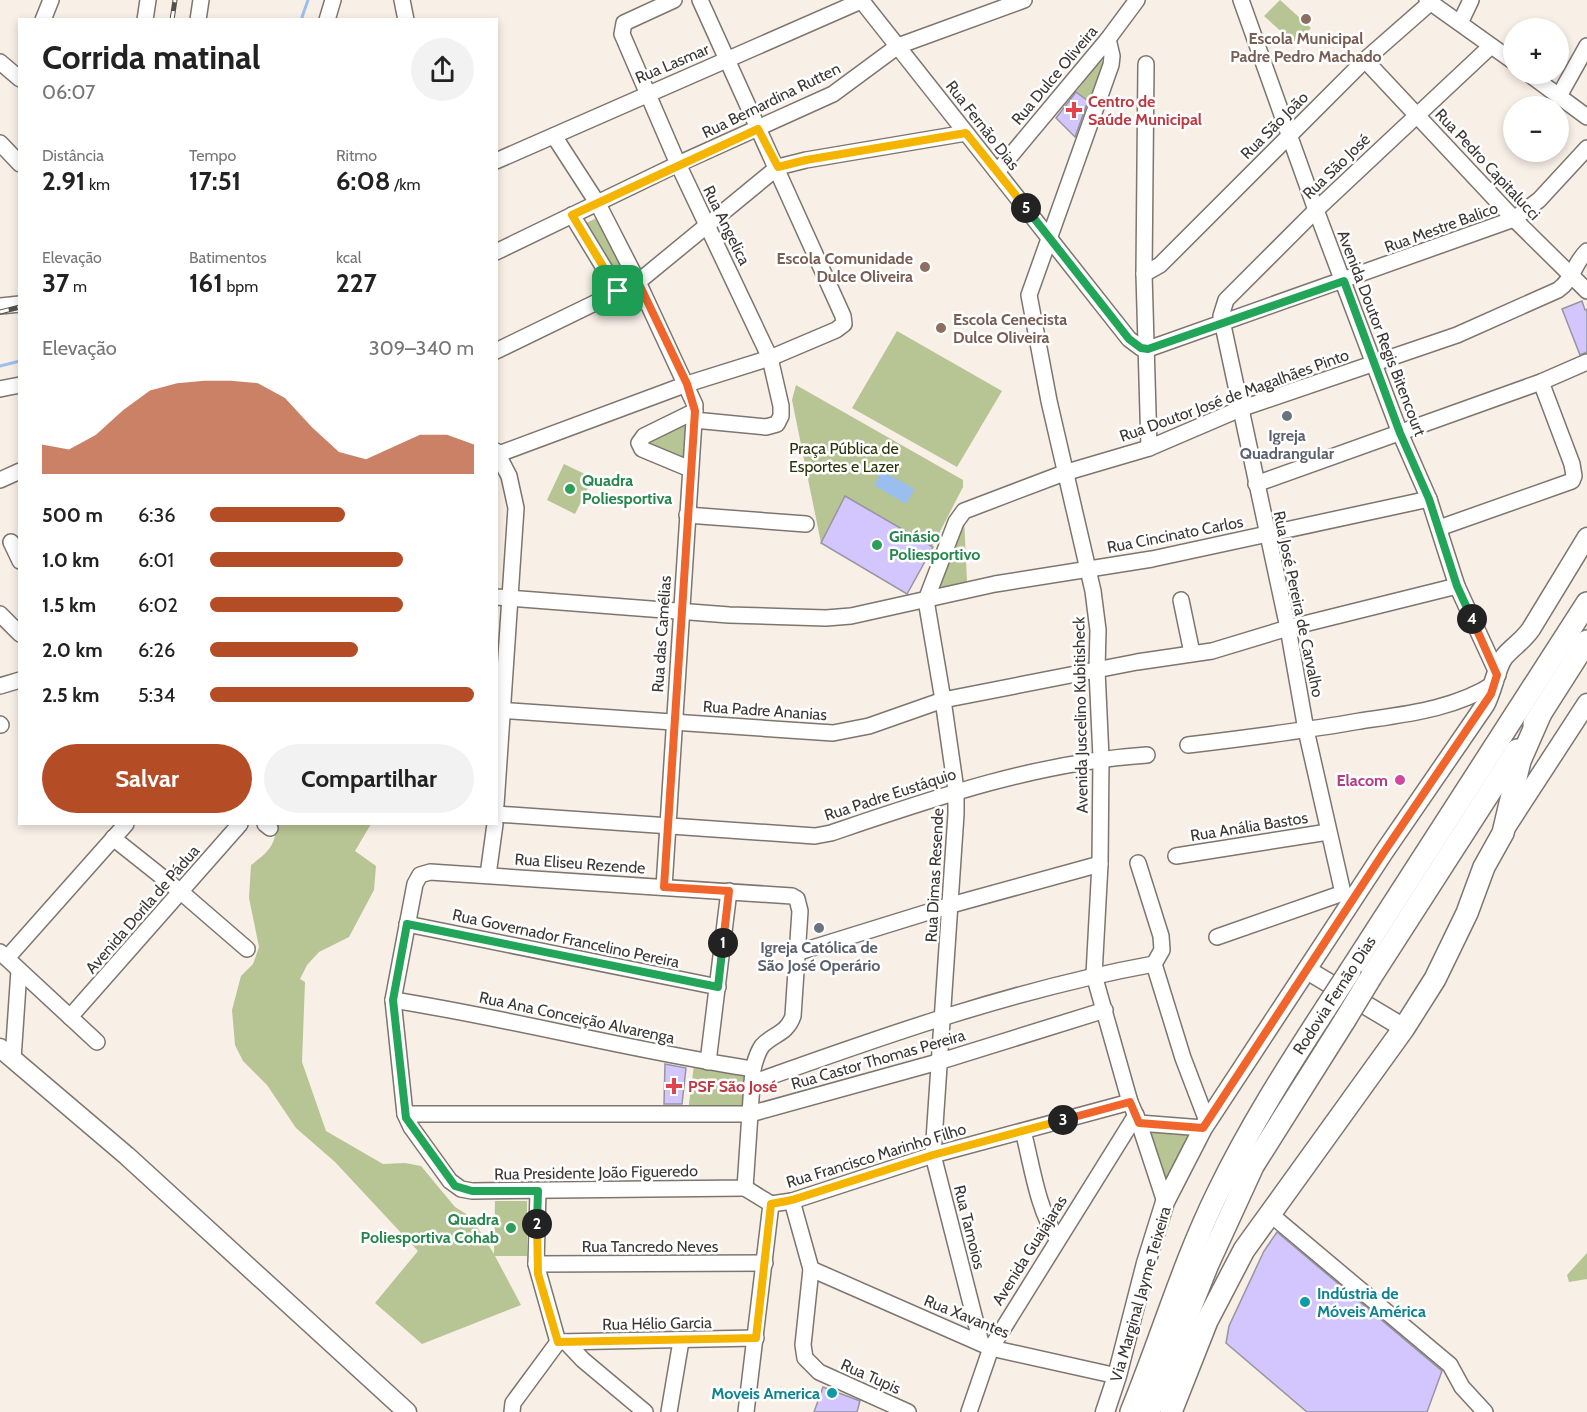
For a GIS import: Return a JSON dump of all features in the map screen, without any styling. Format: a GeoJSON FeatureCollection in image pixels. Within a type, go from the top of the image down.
{"type":"FeatureCollection","features":[{"type":"Feature","properties":{"kind":"highway","name":"Rodovia Fernão Dias"},"geometry":{"type":"LineString","coordinates":[[1131,1412],[1185,1266],[1217,1193],[1251,1126],[1587,603]]}},
{"type":"Feature","properties":{"kind":"highway","name":"Rodovia Fernão Dias"},"geometry":{"type":"LineString","coordinates":[[1149,1412],[1208,1264],[1253,1166],[1270,1135],[1587,640]]}},
{"type":"Feature","properties":{"kind":"highway"},"geometry":{"type":"LineString","coordinates":[[1171,1411],[1221,1293],[1244,1250],[1404,1028],[1435,979],[1467,913],[1484,867],[1503,832],[1520,761],[1541,713]]}},
{"type":"Feature","properties":{"kind":"main road","name":"Via Marginal Jayme Teixeira"},"geometry":{"type":"LineString","coordinates":[[1105,1412],[1165,1202],[1205,1124],[1495,684],[1505,655],[1521,643],[1531,629],[1587,537]]}},
{"type":"Feature","properties":{"kind":"main road"},"geometry":{"type":"LineString","coordinates":[[1503,832],[1587,703]]}},
{"type":"Feature","properties":{"kind":"main road"},"geometry":{"type":"LineString","coordinates":[[1307,970],[1404,1028]]}},
{"type":"Feature","properties":{"kind":"main road"},"geometry":{"type":"LineString","coordinates":[[6,1053],[127,1156],[406,1412]]}},
{"type":"Feature","properties":{"kind":"street"},"geometry":{"type":"LineString","coordinates":[[45,18],[51,0]]}},
{"type":"Feature","properties":{"kind":"street"},"geometry":{"type":"LineString","coordinates":[[145,18],[148,0]]}},
{"type":"Feature","properties":{"kind":"street"},"geometry":{"type":"LineString","coordinates":[[198,18],[201,0]]}},
{"type":"Feature","properties":{"kind":"street"},"geometry":{"type":"LineString","coordinates":[[328,18],[333,0]]}},
{"type":"Feature","properties":{"kind":"street"},"geometry":{"type":"LineString","coordinates":[[402,0],[406,18]]}},
{"type":"Feature","properties":{"kind":"street","name":"Rua Angelica"},"geometry":{"type":"LineString","coordinates":[[674,0],[624,23],[621,28],[624,40],[678,164],[770,358],[781,406],[781,416],[777,424],[766,427],[695,416]]}},
{"type":"Feature","properties":{"kind":"street"},"geometry":{"type":"LineString","coordinates":[[498,454],[687,384],[770,358],[842,327],[844,319],[778,167],[758,129],[700,0]]}},
{"type":"Feature","properties":{"kind":"street","name":"Rua Lasmar"},"geometry":{"type":"LineString","coordinates":[[498,159],[861,0]]}},
{"type":"Feature","properties":{"kind":"street","name":"Rua Fernão Dias"},"geometry":{"type":"LineString","coordinates":[[861,0],[1129,339],[1141,348],[1148,349]]}},
{"type":"Feature","properties":{"kind":"street","name":"Rua Bernardina Rutten"},"geometry":{"type":"LineString","coordinates":[[498,251],[678,164],[833,94],[898,46],[1024,0]]}},
{"type":"Feature","properties":{"kind":"street","name":"Rua Dulce Oliveira"},"geometry":{"type":"LineString","coordinates":[[997,172],[1108,39],[1125,7],[1137,0]]}},
{"type":"Feature","properties":{"kind":"street","name":"Avenida Doutor Regis Bitencourt"},"geometry":{"type":"LineString","coordinates":[[1241,0],[1316,210],[1400,433],[1429,499],[1457,586],[1495,684]]}},
{"type":"Feature","properties":{"kind":"street"},"geometry":{"type":"LineString","coordinates":[[1460,24],[1471,0]]}},
{"type":"Feature","properties":{"kind":"street"},"geometry":{"type":"LineString","coordinates":[[1429,1],[1503,54]]}},
{"type":"Feature","properties":{"kind":"street","name":"Rua São João"},"geometry":{"type":"LineString","coordinates":[[1144,274],[1160,265],[1365,60],[1429,1]]}},
{"type":"Feature","properties":{"kind":"street","name":"Avenida Juscelino Kubitisheck"},"geometry":{"type":"LineString","coordinates":[[1108,39],[1112,56],[1111,65],[1029,295],[1064,473],[1087,567],[1098,630],[1097,669],[1101,758],[1100,864],[1094,975],[1135,1113],[1165,1202]]}},
{"type":"Feature","properties":{"kind":"street","name":"Rua São José"},"geometry":{"type":"LineString","coordinates":[[1222,322],[1221,316],[1226,300],[1316,210],[1491,46]]}},
{"type":"Feature","properties":{"kind":"street"},"geometry":{"type":"LineString","coordinates":[[1543,84],[1559,96],[1587,46]]}},
{"type":"Feature","properties":{"kind":"street","name":"Rua Pedro Capitalucci"},"geometry":{"type":"LineString","coordinates":[[1365,60],[1514,219],[1587,291]]}},
{"type":"Feature","properties":{"kind":"street"},"geometry":{"type":"LineString","coordinates":[[0,62],[18,77]]}},
{"type":"Feature","properties":{"kind":"street"},"geometry":{"type":"LineString","coordinates":[[1146,64],[1144,274],[1148,349],[1149,448]]}},
{"type":"Feature","properties":{"kind":"street"},"geometry":{"type":"LineString","coordinates":[[1569,104],[1587,117]]}},
{"type":"Feature","properties":{"kind":"street"},"geometry":{"type":"LineString","coordinates":[[498,350],[638,282],[778,167],[806,160],[966,133]]}},
{"type":"Feature","properties":{"kind":"street","name":"Rua das Camélias"},"geometry":{"type":"LineString","coordinates":[[554,136],[598,204],[638,282],[687,384],[695,416],[680,612],[664,887]]}},
{"type":"Feature","properties":{"kind":"street"},"geometry":{"type":"LineString","coordinates":[[0,143],[18,162]]}},
{"type":"Feature","properties":{"kind":"street","name":"Rua Mestre Balico"},"geometry":{"type":"LineString","coordinates":[[1148,349],[1514,219],[1539,200],[1587,148]]}},
{"type":"Feature","properties":{"kind":"street"},"geometry":{"type":"LineString","coordinates":[[572,215],[618,291]]}},
{"type":"Feature","properties":{"kind":"street","name":"Rua Doutor José de Magalhães Pinto"},"geometry":{"type":"LineString","coordinates":[[926,600],[940,558],[960,514],[972,506],[1064,473],[1149,448],[1240,409],[1457,335],[1566,285],[1580,257],[1587,251]]}},
{"type":"Feature","properties":{"kind":"street"},"geometry":{"type":"LineString","coordinates":[[0,306],[18,304]]}},
{"type":"Feature","properties":{"kind":"street","name":"Rua José Pereira de Carvalho"},"geometry":{"type":"LineString","coordinates":[[1217,937],[1343,892],[1306,730],[1288,628],[1266,535],[1222,322]]}},
{"type":"Feature","properties":{"kind":"street"},"geometry":{"type":"LineString","coordinates":[[1256,484],[1541,382],[1587,362]]}},
{"type":"Feature","properties":{"kind":"street"},"geometry":{"type":"LineString","coordinates":[[1439,528],[1572,481],[1574,476],[1572,464],[1541,382]]}},
{"type":"Feature","properties":{"kind":"street"},"geometry":{"type":"LineString","coordinates":[[0,389],[18,385]]}},
{"type":"Feature","properties":{"kind":"street"},"geometry":{"type":"LineString","coordinates":[[690,469],[642,449],[639,444],[644,436],[695,416]]}},
{"type":"Feature","properties":{"kind":"street"},"geometry":{"type":"LineString","coordinates":[[498,456],[509,476],[516,508],[503,598],[498,742]]}},
{"type":"Feature","properties":{"kind":"street"},"geometry":{"type":"LineString","coordinates":[[0,480],[18,472]]}},
{"type":"Feature","properties":{"kind":"street","name":"Rua Cincinato Carlos"},"geometry":{"type":"LineString","coordinates":[[503,598],[680,612],[826,618],[851,616],[995,584],[1087,567],[1152,559],[1429,499]]}},
{"type":"Feature","properties":{"kind":"street"},"geometry":{"type":"LineString","coordinates":[[687,515],[806,524]]}},
{"type":"Feature","properties":{"kind":"street"},"geometry":{"type":"LineString","coordinates":[[11,542],[18,557]]}},
{"type":"Feature","properties":{"kind":"street","name":"Rua Padre Ananias"},"geometry":{"type":"LineString","coordinates":[[499,710],[833,733],[869,726],[943,700],[1097,669],[1212,651],[1288,628],[1457,586]]}},
{"type":"Feature","properties":{"kind":"street","name":"Rua Dimas Resende"},"geometry":{"type":"LineString","coordinates":[[926,600],[956,790],[951,905],[933,1155]]}},
{"type":"Feature","properties":{"kind":"street"},"geometry":{"type":"LineString","coordinates":[[1181,600],[1192,653]]}},
{"type":"Feature","properties":{"kind":"street"},"geometry":{"type":"LineString","coordinates":[[0,614],[18,632]]}},
{"type":"Feature","properties":{"kind":"street"},"geometry":{"type":"LineString","coordinates":[[0,686],[18,681]]}},
{"type":"Feature","properties":{"kind":"street"},"geometry":{"type":"LineString","coordinates":[[1188,746],[1422,711],[1467,697],[1495,684]]}},
{"type":"Feature","properties":{"kind":"street","name":"Rua Padre Eustáquio"},"geometry":{"type":"LineString","coordinates":[[498,814],[815,836],[831,833],[956,790],[1101,758],[1147,755]]}},
{"type":"Feature","properties":{"kind":"street"},"geometry":{"type":"LineString","coordinates":[[97,1042],[3,955],[125,825]]}},
{"type":"Feature","properties":{"kind":"street","name":"Avenida Dorila de Pádua"},"geometry":{"type":"LineString","coordinates":[[70,1017],[239,825]]}},
{"type":"Feature","properties":{"kind":"street"},"geometry":{"type":"LineString","coordinates":[[488,875],[495,825]]}},
{"type":"Feature","properties":{"kind":"street","name":"Rua Anália Bastos"},"geometry":{"type":"LineString","coordinates":[[1183,855],[1328,832]]}},
{"type":"Feature","properties":{"kind":"street"},"geometry":{"type":"LineString","coordinates":[[113,838],[247,949]]}},
{"type":"Feature","properties":{"kind":"street"},"geometry":{"type":"LineString","coordinates":[[1135,1113],[1205,1124],[1154,963],[1162,950],[1161,936],[1138,863]]}},
{"type":"Feature","properties":{"kind":"street"},"geometry":{"type":"LineString","coordinates":[[746,1412],[771,1204],[745,1188],[752,1076],[758,1053],[763,1045],[788,1029],[791,1023],[796,953],[951,905],[1100,864]]}},
{"type":"Feature","properties":{"kind":"street","name":"Rua Eliseu Rezende"},"geometry":{"type":"LineString","coordinates":[[407,924],[415,884],[420,875],[426,872],[783,895],[794,897],[800,906],[796,953]]}},
{"type":"Feature","properties":{"kind":"street"},"geometry":{"type":"LineString","coordinates":[[708,1062],[729,891]]}},
{"type":"Feature","properties":{"kind":"street"},"geometry":{"type":"LineString","coordinates":[[405,1114],[393,1000],[407,924]]}},
{"type":"Feature","properties":{"kind":"street","name":"Rua Governador Francelino Pereira"},"geometry":{"type":"LineString","coordinates":[[407,924],[718,987]]}},
{"type":"Feature","properties":{"kind":"street","name":"Rua Ana Conceição Alvarenga"},"geometry":{"type":"LineString","coordinates":[[393,1000],[460,1011],[708,1062],[752,1076],[942,1018],[1094,975],[1154,963]]}},
{"type":"Feature","properties":{"kind":"street"},"geometry":{"type":"LineString","coordinates":[[6,1053],[19,970]]}},
{"type":"Feature","properties":{"kind":"street","name":"Rua Castor Thomas Pereira"},"geometry":{"type":"LineString","coordinates":[[405,1114],[750,1114],[938,1062],[1105,1010]]}},
{"type":"Feature","properties":{"kind":"street","name":"Rua Francisco Marinho Filho"},"geometry":{"type":"LineString","coordinates":[[771,1204],[792,1200],[933,1155],[1023,1131],[1135,1113]]}},
{"type":"Feature","properties":{"kind":"street","name":"Avenida Guajajaras"},"geometry":{"type":"LineString","coordinates":[[969,1412],[986,1345],[1057,1238],[1135,1113]]}},
{"type":"Feature","properties":{"kind":"street","name":"Rua Presidente João Figueredo"},"geometry":{"type":"LineString","coordinates":[[405,1114],[411,1127],[450,1181],[461,1189],[538,1191],[745,1188]]}},
{"type":"Feature","properties":{"kind":"street"},"geometry":{"type":"LineString","coordinates":[[1023,1131],[1044,1212],[1057,1238]]}},
{"type":"Feature","properties":{"kind":"street","name":"Rua Tamoios"},"geometry":{"type":"LineString","coordinates":[[933,1155],[986,1345]]}},
{"type":"Feature","properties":{"kind":"street"},"geometry":{"type":"LineString","coordinates":[[538,1191],[536,1264],[562,1342],[645,1412]]}},
{"type":"Feature","properties":{"kind":"street"},"geometry":{"type":"LineString","coordinates":[[792,1200],[811,1269]]}},
{"type":"Feature","properties":{"kind":"street"},"geometry":{"type":"LineString","coordinates":[[1269,1213],[1450,1365],[1462,1387],[1485,1409]]}},
{"type":"Feature","properties":{"kind":"street","name":"Rua Tancredo Neves"},"geometry":{"type":"LineString","coordinates":[[536,1264],[765,1263]]}},
{"type":"Feature","properties":{"kind":"street","name":"Rua Xavantes"},"geometry":{"type":"LineString","coordinates":[[811,1269],[986,1345],[1117,1376]]}},
{"type":"Feature","properties":{"kind":"street","name":"Rua Tupis"},"geometry":{"type":"LineString","coordinates":[[811,1269],[803,1351],[808,1364],[819,1372],[908,1412]]}},
{"type":"Feature","properties":{"kind":"street","name":"Rua Hélio Garcia"},"geometry":{"type":"LineString","coordinates":[[562,1342],[756,1338]]}},
{"type":"Feature","properties":{"kind":"street"},"geometry":{"type":"LineString","coordinates":[[669,1412],[681,1341]]}},
{"type":"Feature","properties":{"kind":"street"},"geometry":{"type":"LineString","coordinates":[[513,1407],[562,1342]]}},
{"type":"Feature","properties":{"kind":"green space"},"geometry":{"type":"Polygon","coordinates":[[[1280,0],[1311,28],[1295,44],[1264,16],[1280,0]]]}},
{"type":"Feature","properties":{"kind":"green space"},"geometry":{"type":"Polygon","coordinates":[[[1100,60],[1104,63],[1090,103],[1076,92],[1100,60]]]}},
{"type":"Feature","properties":{"kind":"green space"},"geometry":{"type":"Polygon","coordinates":[[[599,217],[632,279],[621,284],[586,223],[599,217]]]}},
{"type":"Feature","properties":{"kind":"green space"},"geometry":{"type":"Polygon","coordinates":[[[897,331],[1002,391],[957,467],[852,408],[897,331]]]}},
{"type":"Feature","properties":{"kind":"green space","name":"Praça Pública de Esportes e Lazer"},"geometry":{"type":"Polygon","coordinates":[[[796,385],[963,480],[963,487],[932,547],[821,543],[792,400],[796,385]]]}},
{"type":"Feature","properties":{"kind":"green space"},"geometry":{"type":"Polygon","coordinates":[[[684,423],[688,424],[683,458],[679,460],[648,444],[684,423]]]}},
{"type":"Feature","properties":{"kind":"green space","name":"Quadra Poliesportiva"},"geometry":{"type":"Polygon","coordinates":[[[564,464],[593,478],[575,514],[547,500],[564,464]]]}},
{"type":"Feature","properties":{"kind":"green space"},"geometry":{"type":"Polygon","coordinates":[[[964,517],[967,582],[933,591],[964,517]]]}},
{"type":"Feature","properties":{"kind":"green space"},"geometry":{"type":"Polygon","coordinates":[[[276,825],[370,825],[355,851],[376,866],[374,890],[349,937],[319,952],[307,965],[300,979],[305,982],[302,1062],[326,1131],[383,1164],[405,1163],[421,1166],[455,1207],[471,1217],[494,1254],[495,1201],[527,1201],[527,1256],[495,1256],[521,1305],[422,1344],[375,1303],[418,1251],[335,1162],[296,1128],[267,1085],[243,1061],[235,1045],[232,1010],[241,976],[253,964],[259,947],[249,898],[251,865],[270,848],[276,825]]]}},
{"type":"Feature","properties":{"kind":"green space"},"geometry":{"type":"Polygon","coordinates":[[[694,1065],[745,1073],[742,1111],[688,1111],[694,1065]]]}},
{"type":"Feature","properties":{"kind":"green space"},"geometry":{"type":"Polygon","coordinates":[[[1146,1128],[1192,1132],[1166,1181],[1146,1128]]]}},
{"type":"Feature","properties":{"kind":"green space"},"geometry":{"type":"Polygon","coordinates":[[[1587,1253],[1587,1279],[1569,1282],[1567,1275],[1587,1253]]]}},
{"type":"Feature","properties":{"kind":"water"},"geometry":{"type":"Polygon","coordinates":[[[882,471],[915,489],[906,504],[874,485],[882,471]]]}},
{"type":"Feature","properties":{"kind":"building","name":"Centro de Saúde Municipal"},"geometry":{"type":"Polygon","coordinates":[[[1076,92],[1088,101],[1075,137],[1056,118],[1076,92]]]}},
{"type":"Feature","properties":{"kind":"building"},"geometry":{"type":"Polygon","coordinates":[[[1582,301],[1585,310],[1587,309],[1587,352],[1580,355],[1562,309],[1582,301]]]}},
{"type":"Feature","properties":{"kind":"building","name":"Ginásio Poliesportivo"},"geometry":{"type":"Polygon","coordinates":[[[845,496],[933,547],[907,594],[821,543],[845,496]]]}},
{"type":"Feature","properties":{"kind":"building","name":"PSF São José"},"geometry":{"type":"Polygon","coordinates":[[[665,1064],[686,1068],[682,1104],[664,1104],[665,1064]]]}},
{"type":"Feature","properties":{"kind":"building","name":"Indústria de Móveis América"},"geometry":{"type":"Polygon","coordinates":[[[1277,1232],[1442,1371],[1427,1412],[1307,1412],[1226,1343],[1229,1326],[1264,1251],[1277,1232]]]}},
{"type":"Feature","properties":{"kind":"building","name":"Moveis America"},"geometry":{"type":"Polygon","coordinates":[[[823,1387],[860,1401],[857,1412],[814,1412],[823,1387]]]}},
{"type":"Feature","properties":{"kind":"waterway"},"geometry":{"type":"LineString","coordinates":[[302,18],[308,0]]}},
{"type":"Feature","properties":{"kind":"waterway"},"geometry":{"type":"LineString","coordinates":[[0,366],[18,362]]}},
{"type":"Feature","properties":{"kind":"railway"},"geometry":{"type":"LineString","coordinates":[[172,18],[175,0]]}},
{"type":"Feature","properties":{"kind":"railway"},"geometry":{"type":"LineString","coordinates":[[0,312],[18,308]]}},
{"type":"Feature","properties":{"kind":"place","name":"Escola Municipal Padre Pedro Machado"},"geometry":{"type":"Point","coordinates":[1306,19]}},
{"type":"Feature","properties":{"kind":"place","name":"Centro de Saúde Municipal"},"geometry":{"type":"Point","coordinates":[1074,110]}},
{"type":"Feature","properties":{"kind":"place","name":"Escola Comunidade Dulce Oliveira"},"geometry":{"type":"Point","coordinates":[925,267]}},
{"type":"Feature","properties":{"kind":"place","name":"Escola Cenecista Dulce Oliveira"},"geometry":{"type":"Point","coordinates":[941,328]}},
{"type":"Feature","properties":{"kind":"place","name":"Igreja Quadrangular"},"geometry":{"type":"Point","coordinates":[1287,416]}},
{"type":"Feature","properties":{"kind":"place","name":"Quadra Poliesportiva"},"geometry":{"type":"Point","coordinates":[570,489]}},
{"type":"Feature","properties":{"kind":"place","name":"Ginásio Poliesportivo"},"geometry":{"type":"Point","coordinates":[877,545]}},
{"type":"Feature","properties":{"kind":"place","name":"Elacom"},"geometry":{"type":"Point","coordinates":[1400,780]}},
{"type":"Feature","properties":{"kind":"place","name":"Igreja Católica de São José Operário"},"geometry":{"type":"Point","coordinates":[819,928]}},
{"type":"Feature","properties":{"kind":"place","name":"PSF São José"},"geometry":{"type":"Point","coordinates":[674,1086]}},
{"type":"Feature","properties":{"kind":"place","name":"Quadra Poliesportiva Cohab"},"geometry":{"type":"Point","coordinates":[511,1228]}},
{"type":"Feature","properties":{"kind":"place","name":"Indústria de Móveis América"},"geometry":{"type":"Point","coordinates":[1305,1302]}},
{"type":"Feature","properties":{"kind":"place","name":"Moveis America"},"geometry":{"type":"Point","coordinates":[832,1393]}},
{"type":"Feature","properties":{"kind":"route"},"geometry":{"type":"LineString","coordinates":[[758,129],[778,167],[806,160],[966,133],[1129,339],[1141,348],[1148,349],[1344,281],[1400,433],[1429,499],[1457,586],[1497,675],[1485,705],[1384,852],[1203,1128],[1139,1123],[1130,1102],[933,1155],[792,1200],[771,1204],[756,1338],[558,1342],[536,1264],[538,1191],[472,1191],[455,1186],[411,1127],[405,1114],[393,1000],[407,924],[718,987],[729,891],[664,887],[694,405],[687,384],[638,282],[618,291],[572,215],[678,164],[758,129]]}}]}
